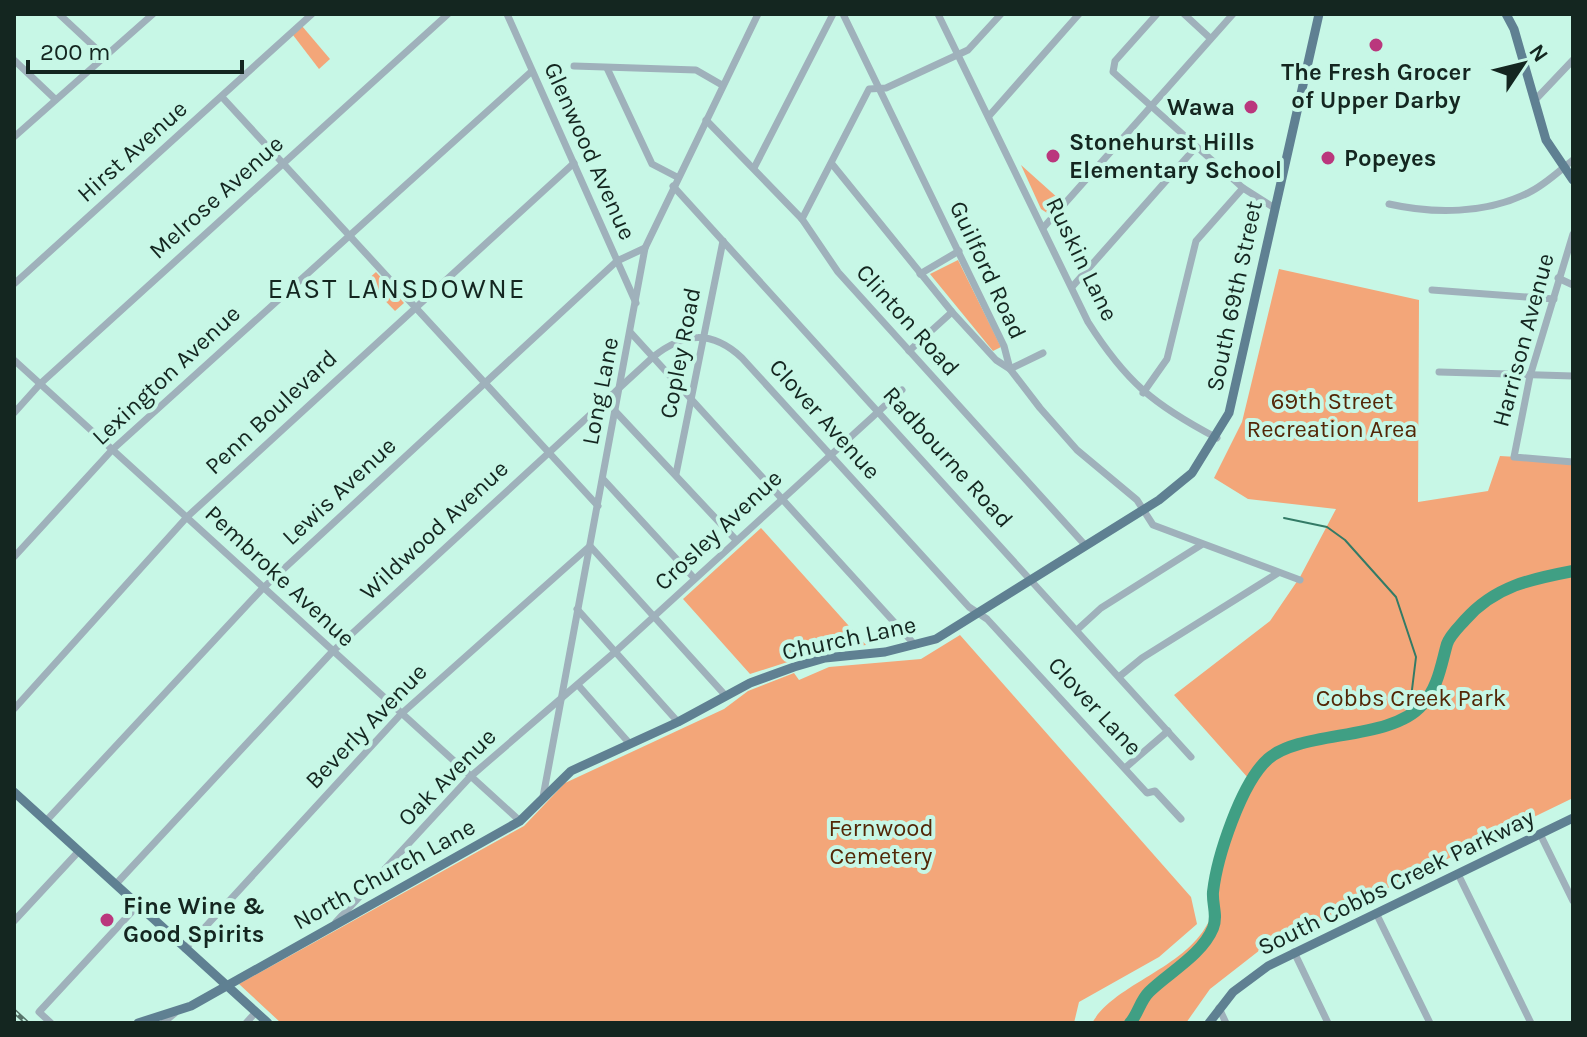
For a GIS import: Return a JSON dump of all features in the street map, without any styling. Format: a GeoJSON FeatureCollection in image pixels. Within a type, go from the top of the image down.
{"type":"FeatureCollection","features":[{"type":"Feature","properties":{"kind":"main road","name":"South 69th Street"},"geometry":{"type":"LineString","coordinates":[[1144,508],[1192,473],[1217,438],[1229,413],[1273,207],[1319,14]]}},
{"type":"Feature","properties":{"kind":"main road"},"geometry":{"type":"LineString","coordinates":[[1506,14],[1536,99],[1546,140],[1562,168],[1573,180]]}},
{"type":"Feature","properties":{"kind":"main road","name":"Church Lane"},"geometry":{"type":"LineString","coordinates":[[520,821],[571,771],[678,722],[725,695],[825,658],[915,646],[936,639],[1144,508]]}},
{"type":"Feature","properties":{"kind":"main road"},"geometry":{"type":"LineString","coordinates":[[15,795],[268,1023]]}},
{"type":"Feature","properties":{"kind":"main road","name":"South Cobbs Creek Parkway"},"geometry":{"type":"LineString","coordinates":[[1209,1023],[1219,1008],[1253,975],[1294,952],[1573,818]]}},
{"type":"Feature","properties":{"kind":"main road","name":"North Church Lane"},"geometry":{"type":"LineString","coordinates":[[138,1023],[175,1013],[520,821]]}},
{"type":"Feature","properties":{"kind":"street"},"geometry":{"type":"LineString","coordinates":[[59,14],[103,55]]}},
{"type":"Feature","properties":{"kind":"street"},"geometry":{"type":"LineString","coordinates":[[14,137],[103,55],[153,14]]}},
{"type":"Feature","properties":{"kind":"street","name":"Hirst Avenue"},"geometry":{"type":"LineString","coordinates":[[14,284],[312,14]]}},
{"type":"Feature","properties":{"kind":"street","name":"Melrose Avenue"},"geometry":{"type":"LineString","coordinates":[[14,413],[40,384],[448,14]]}},
{"type":"Feature","properties":{"kind":"street","name":"Glenwood Avenue"},"geometry":{"type":"LineString","coordinates":[[507,14],[636,303]]}},
{"type":"Feature","properties":{"kind":"street"},"geometry":{"type":"LineString","coordinates":[[744,14],[756,16]]}},
{"type":"Feature","properties":{"kind":"street"},"geometry":{"type":"LineString","coordinates":[[754,168],[833,14]]}},
{"type":"Feature","properties":{"kind":"street","name":"Guilford Road"},"geometry":{"type":"LineString","coordinates":[[843,14],[1004,346],[1010,369],[1077,450],[1144,508],[1153,525],[1300,580]]}},
{"type":"Feature","properties":{"kind":"street","name":"Ruskin Lane"},"geometry":{"type":"LineString","coordinates":[[938,14],[1105,349],[1143,393],[1176,417],[1217,438]]}},
{"type":"Feature","properties":{"kind":"street"},"geometry":{"type":"LineString","coordinates":[[802,219],[869,89],[877,86],[886,88],[968,50],[1001,14]]}},
{"type":"Feature","properties":{"kind":"street"},"geometry":{"type":"LineString","coordinates":[[989,116],[1079,14]]}},
{"type":"Feature","properties":{"kind":"street"},"geometry":{"type":"LineString","coordinates":[[1157,14],[1111,67],[1150,107],[1243,188],[1273,207]]}},
{"type":"Feature","properties":{"kind":"street"},"geometry":{"type":"LineString","coordinates":[[1184,14],[1210,38]]}},
{"type":"Feature","properties":{"kind":"street"},"geometry":{"type":"LineString","coordinates":[[1043,228],[1233,14]]}},
{"type":"Feature","properties":{"kind":"street","name":"Long Lane"},"geometry":{"type":"LineString","coordinates":[[543,797],[645,248],[756,16]]}},
{"type":"Feature","properties":{"kind":"street"},"geometry":{"type":"LineString","coordinates":[[14,60],[55,99]]}},
{"type":"Feature","properties":{"kind":"street"},"geometry":{"type":"LineString","coordinates":[[1536,99],[1573,60]]}},
{"type":"Feature","properties":{"kind":"street"},"geometry":{"type":"LineString","coordinates":[[574,66],[696,70],[722,85]]}},
{"type":"Feature","properties":{"kind":"street"},"geometry":{"type":"LineString","coordinates":[[607,68],[652,164],[677,177]]}},
{"type":"Feature","properties":{"kind":"street","name":"Lexington Avenue"},"geometry":{"type":"LineString","coordinates":[[14,557],[112,450],[532,71]]}},
{"type":"Feature","properties":{"kind":"street"},"geometry":{"type":"LineString","coordinates":[[222,97],[598,506]]}},
{"type":"Feature","properties":{"kind":"street","name":"Clinton Road"},"geometry":{"type":"LineString","coordinates":[[706,120],[802,219],[838,272],[1085,545]]}},
{"type":"Feature","properties":{"kind":"street"},"geometry":{"type":"LineString","coordinates":[[1072,287],[1196,147]]}},
{"type":"Feature","properties":{"kind":"street"},"geometry":{"type":"LineString","coordinates":[[1389,204],[1456,212],[1527,194],[1573,160]]}},
{"type":"Feature","properties":{"kind":"street","name":"Penn Boulevard"},"geometry":{"type":"LineString","coordinates":[[14,709],[187,517],[414,306],[574,163]]}},
{"type":"Feature","properties":{"kind":"street"},"geometry":{"type":"LineString","coordinates":[[832,164],[920,274],[996,360],[1010,369],[1043,353]]}},
{"type":"Feature","properties":{"kind":"street","name":"Radbourne Road"},"geometry":{"type":"LineString","coordinates":[[673,186],[1191,757]]}},
{"type":"Feature","properties":{"kind":"street"},"geometry":{"type":"LineString","coordinates":[[1143,393],[1167,359],[1196,241],[1243,188]]}},
{"type":"Feature","properties":{"kind":"street","name":"Harrison Avenue"},"geometry":{"type":"LineString","coordinates":[[1573,234],[1530,376],[1514,457],[1573,462]]}},
{"type":"Feature","properties":{"kind":"street","name":"Copley Road"},"geometry":{"type":"LineString","coordinates":[[676,474],[723,241]]}},
{"type":"Feature","properties":{"kind":"street","name":"Lewis Avenue"},"geometry":{"type":"LineString","coordinates":[[46,821],[262,589],[617,261],[645,248]]}},
{"type":"Feature","properties":{"kind":"street"},"geometry":{"type":"LineString","coordinates":[[920,274],[959,251]]}},
{"type":"Feature","properties":{"kind":"street"},"geometry":{"type":"LineString","coordinates":[[1558,278],[1573,285]]}},
{"type":"Feature","properties":{"kind":"street"},"geometry":{"type":"LineString","coordinates":[[1432,290],[1554,299]]}},
{"type":"Feature","properties":{"kind":"street"},"geometry":{"type":"LineString","coordinates":[[909,351],[952,312]]}},
{"type":"Feature","properties":{"kind":"street"},"geometry":{"type":"LineString","coordinates":[[631,333],[915,646]]}},
{"type":"Feature","properties":{"kind":"street"},"geometry":{"type":"LineString","coordinates":[[620,386],[675,341],[703,335]]}},
{"type":"Feature","properties":{"kind":"street","name":"Clover Avenue"},"geometry":{"type":"LineString","coordinates":[[703,335],[727,345],[742,358],[978,613]]}},
{"type":"Feature","properties":{"kind":"street","name":"Pembroke Avenue"},"geometry":{"type":"LineString","coordinates":[[14,360],[400,715],[520,821]]}},
{"type":"Feature","properties":{"kind":"street"},"geometry":{"type":"LineString","coordinates":[[1439,372],[1573,376]]}},
{"type":"Feature","properties":{"kind":"street","name":"Wildwood Avenue"},"geometry":{"type":"LineString","coordinates":[[116,884],[332,652],[620,386]]}},
{"type":"Feature","properties":{"kind":"street","name":"Crosley Avenue"},"geometry":{"type":"LineString","coordinates":[[560,698],[615,652],[902,390]]}},
{"type":"Feature","properties":{"kind":"street"},"geometry":{"type":"LineString","coordinates":[[615,411],[736,540]]}},
{"type":"Feature","properties":{"kind":"street"},"geometry":{"type":"LineString","coordinates":[[603,479],[694,578]]}},
{"type":"Feature","properties":{"kind":"street"},"geometry":{"type":"LineString","coordinates":[[1078,629],[1101,608],[1201,545]]}},
{"type":"Feature","properties":{"kind":"street"},"geometry":{"type":"LineString","coordinates":[[590,546],[725,695]]}},
{"type":"Feature","properties":{"kind":"street","name":"Beverly Avenue"},"geometry":{"type":"LineString","coordinates":[[185,949],[400,715],[590,546]]}},
{"type":"Feature","properties":{"kind":"street"},"geometry":{"type":"LineString","coordinates":[[1120,676],[1142,658],[1278,573]]}},
{"type":"Feature","properties":{"kind":"street"},"geometry":{"type":"LineString","coordinates":[[577,609],[678,722]]}},
{"type":"Feature","properties":{"kind":"street","name":"Clover Lane"},"geometry":{"type":"LineString","coordinates":[[978,613],[1147,793],[1157,792],[1181,819]]}},
{"type":"Feature","properties":{"kind":"street"},"geometry":{"type":"LineString","coordinates":[[578,685],[630,744]]}},
{"type":"Feature","properties":{"kind":"street","name":"Oak Avenue"},"geometry":{"type":"LineString","coordinates":[[335,924],[470,777],[560,698]]}},
{"type":"Feature","properties":{"kind":"street"},"geometry":{"type":"LineString","coordinates":[[1125,768],[1168,731]]}},
{"type":"Feature","properties":{"kind":"street"},"geometry":{"type":"LineString","coordinates":[[1540,834],[1573,901]]}},
{"type":"Feature","properties":{"kind":"street"},"geometry":{"type":"LineString","coordinates":[[14,921],[79,851]]}},
{"type":"Feature","properties":{"kind":"street"},"geometry":{"type":"LineString","coordinates":[[1458,874],[1531,1023]]}},
{"type":"Feature","properties":{"kind":"street"},"geometry":{"type":"LineString","coordinates":[[51,1023],[39,1012],[138,905]]}},
{"type":"Feature","properties":{"kind":"street"},"geometry":{"type":"LineString","coordinates":[[1376,913],[1430,1023]]}},
{"type":"Feature","properties":{"kind":"street"},"geometry":{"type":"LineString","coordinates":[[1294,952],[1328,1023]]}},
{"type":"Feature","properties":{"kind":"street"},"geometry":{"type":"LineString","coordinates":[[1219,1008],[1226,1023]]}},
{"type":"Feature","properties":{"kind":"street"},"geometry":{"type":"LineString","coordinates":[[246,1023],[256,1012]]}},
{"type":"Feature","properties":{"kind":"street"},"geometry":{"type":"LineString","coordinates":[[163,1023],[175,1013]]}},
{"type":"Feature","properties":{"kind":"green space"},"geometry":{"type":"Polygon","coordinates":[[[302,26],[330,59],[319,69],[293,35],[302,26]]]}},
{"type":"Feature","properties":{"kind":"green space"},"geometry":{"type":"Polygon","coordinates":[[[1021,165],[1059,199],[1047,213],[1041,209],[1021,165]]]}},
{"type":"Feature","properties":{"kind":"green space"},"geometry":{"type":"Polygon","coordinates":[[[958,260],[1001,347],[993,351],[930,274],[958,260]]]}},
{"type":"Feature","properties":{"kind":"green space","name":"Cobbs Creek Park"},"geometry":{"type":"Polygon","coordinates":[[[1279,269],[1419,300],[1418,502],[1488,491],[1500,456],[1573,460],[1573,798],[1260,950],[1210,989],[1186,1023],[1092,1023],[1117,996],[1185,951],[1210,919],[1222,838],[1236,801],[1249,779],[1174,695],[1270,621],[1300,577],[1336,509],[1248,499],[1214,478],[1242,422],[1279,269]]]}},
{"type":"Feature","properties":{"kind":"green space"},"geometry":{"type":"Polygon","coordinates":[[[376,272],[404,303],[395,311],[366,281],[376,272]]]}},
{"type":"Feature","properties":{"kind":"green space"},"geometry":{"type":"Polygon","coordinates":[[[761,528],[866,645],[825,650],[750,674],[683,599],[761,528]]]}},
{"type":"Feature","properties":{"kind":"green space","name":"Fernwood Cemetery"},"geometry":{"type":"Polygon","coordinates":[[[960,635],[1191,897],[1197,924],[1159,957],[1079,1002],[1074,1023],[281,1023],[239,984],[524,826],[565,783],[724,709],[748,691],[794,673],[799,680],[829,667],[921,659],[960,635]]]}},
{"type":"Feature","properties":{"kind":"waterway"},"geometry":{"type":"LineString","coordinates":[[1284,518],[1327,527],[1345,540],[1396,597],[1416,657],[1409,714]]}},
{"type":"Feature","properties":{"kind":"waterway"},"geometry":{"type":"LineString","coordinates":[[1130,1023],[1149,992],[1193,955],[1208,938],[1215,919],[1213,892],[1225,841],[1240,802],[1268,759],[1301,743],[1389,725],[1408,716],[1422,705],[1432,691],[1448,641],[1477,608],[1514,586],[1573,571]]}},
{"type":"Feature","properties":{"kind":"railway"},"geometry":{"type":"LineString","coordinates":[[14,1011],[27,1023]]}},
{"type":"Feature","properties":{"kind":"place","name":"The Fresh Grocer of Upper Darby"},"geometry":{"type":"Point","coordinates":[1376,45]}},
{"type":"Feature","properties":{"kind":"place","name":"Wawa"},"geometry":{"type":"Point","coordinates":[1251,107]}},
{"type":"Feature","properties":{"kind":"place","name":"Stonehurst Hills Elementary School"},"geometry":{"type":"Point","coordinates":[1053,156]}},
{"type":"Feature","properties":{"kind":"place","name":"Popeyes"},"geometry":{"type":"Point","coordinates":[1328,158]}},
{"type":"Feature","properties":{"kind":"place","name":"Fine Wine & Good Spirits"},"geometry":{"type":"Point","coordinates":[107,920]}},
{"type":"Feature","properties":{"kind":"district","name":"EAST LANSDOWNE"},"geometry":{"type":"Point","coordinates":[397,288]}},
{"type":"Feature","properties":{"kind":"park label","name":"69th Street Recreation Area"},"geometry":{"type":"Point","coordinates":[1332,415]}}]}
